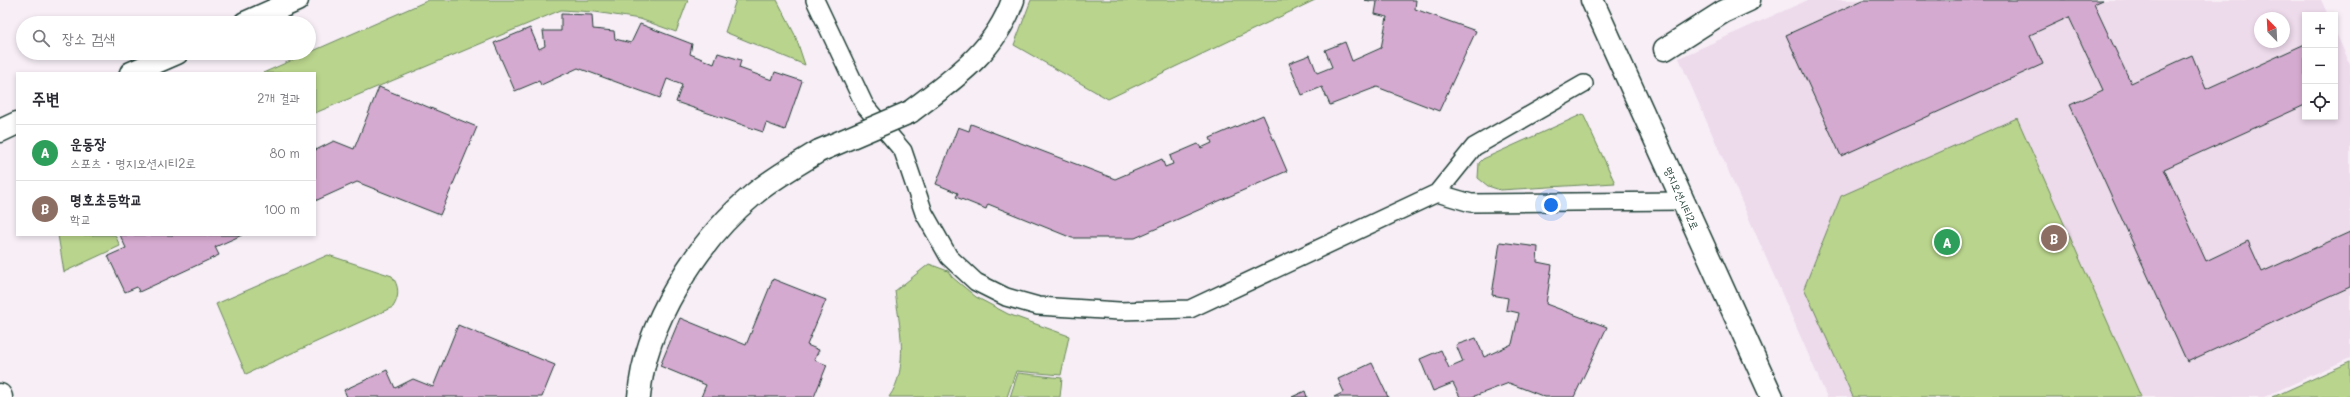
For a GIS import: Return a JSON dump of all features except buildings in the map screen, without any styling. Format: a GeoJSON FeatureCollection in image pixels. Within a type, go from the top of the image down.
{"type":"FeatureCollection","features":[{"type":"Feature","properties":{"kind":"street"},"geometry":{"type":"LineString","coordinates":[[261,16],[297,0]]}},
{"type":"Feature","properties":{"kind":"street"},"geometry":{"type":"LineString","coordinates":[[639,397],[640,384],[650,342],[671,299],[695,260],[719,226],[754,194],[819,151],[910,112],[960,74],[994,39],[1013,0]]}},
{"type":"Feature","properties":{"kind":"street","name":"명지오션시티2로"},"geometry":{"type":"LineString","coordinates":[[1592,0],[1772,397]]}},
{"type":"Feature","properties":{"kind":"street"},"geometry":{"type":"LineString","coordinates":[[1666,49],[1723,12],[1749,0]]}},
{"type":"Feature","properties":{"kind":"street"},"geometry":{"type":"LineString","coordinates":[[134,72],[161,60]]}},
{"type":"Feature","properties":{"kind":"street"},"geometry":{"type":"LineString","coordinates":[[0,131],[16,123]]}},
{"type":"Feature","properties":{"kind":"lane"},"geometry":{"type":"LineString","coordinates":[[815,0],[865,106],[903,151],[924,213],[949,257],[976,282],[1006,297],[1038,306],[1074,310],[1119,311],[1190,309],[1437,193],[1474,147],[1584,84]]}},
{"type":"Feature","properties":{"kind":"lane"},"geometry":{"type":"LineString","coordinates":[[1437,193],[1471,203],[1683,201]]}},
{"type":"Feature","properties":{"kind":"shaded area"},"geometry":{"type":"Polygon","coordinates":[[[1808,0],[2321,0],[2327,12],[2302,12],[2302,120],[2338,120],[2338,38],[2350,64],[2350,358],[2264,397],[1827,397],[1679,58],[1808,0]]]}},
{"type":"Feature","properties":{"kind":"green space"},"geometry":{"type":"Polygon","coordinates":[[[429,0],[688,0],[676,32],[640,19],[595,12],[561,10],[316,113],[316,72],[265,72],[293,60],[316,60],[316,50],[429,0]]]}},
{"type":"Feature","properties":{"kind":"green space"},"geometry":{"type":"Polygon","coordinates":[[[736,0],[777,0],[795,35],[805,65],[725,32],[736,0]]]}},
{"type":"Feature","properties":{"kind":"green space"},"geometry":{"type":"Polygon","coordinates":[[[1031,0],[1315,0],[1108,99],[1014,45],[1031,0]]]}},
{"type":"Feature","properties":{"kind":"green space"},"geometry":{"type":"Polygon","coordinates":[[[1583,114],[1615,183],[1500,190],[1488,186],[1478,178],[1479,163],[1483,159],[1583,114]]]}},
{"type":"Feature","properties":{"kind":"green space"},"geometry":{"type":"Polygon","coordinates":[[[2017,118],[2141,397],[1853,397],[1804,288],[1841,196],[2017,118]]]}},
{"type":"Feature","properties":{"kind":"green space"},"geometry":{"type":"Polygon","coordinates":[[[58,236],[115,236],[120,246],[64,272],[58,236]]]}},
{"type":"Feature","properties":{"kind":"green space"},"geometry":{"type":"Polygon","coordinates":[[[328,255],[392,276],[398,291],[397,299],[393,307],[246,374],[216,304],[328,255]]]}},
{"type":"Feature","properties":{"kind":"green space"},"geometry":{"type":"Polygon","coordinates":[[[929,264],[948,271],[952,277],[976,297],[1008,314],[1069,336],[1061,375],[1016,371],[1007,397],[889,397],[899,373],[901,359],[900,331],[895,291],[929,264]]]}},
{"type":"Feature","properties":{"kind":"green space"},"geometry":{"type":"Polygon","coordinates":[[[2350,362],[2350,397],[2273,397],[2350,362]]]}},
{"type":"Feature","properties":{"kind":"green space"},"geometry":{"type":"Polygon","coordinates":[[[1018,373],[1062,378],[1060,397],[1010,397],[1018,373]]]}},
{"type":"Feature","properties":{"kind":"place","name":"명호초등학교"},"geometry":{"type":"Point","coordinates":[2054,238]}},
{"type":"Feature","properties":{"kind":"place","name":"운동장"},"geometry":{"type":"Point","coordinates":[1947,242]}}]}
